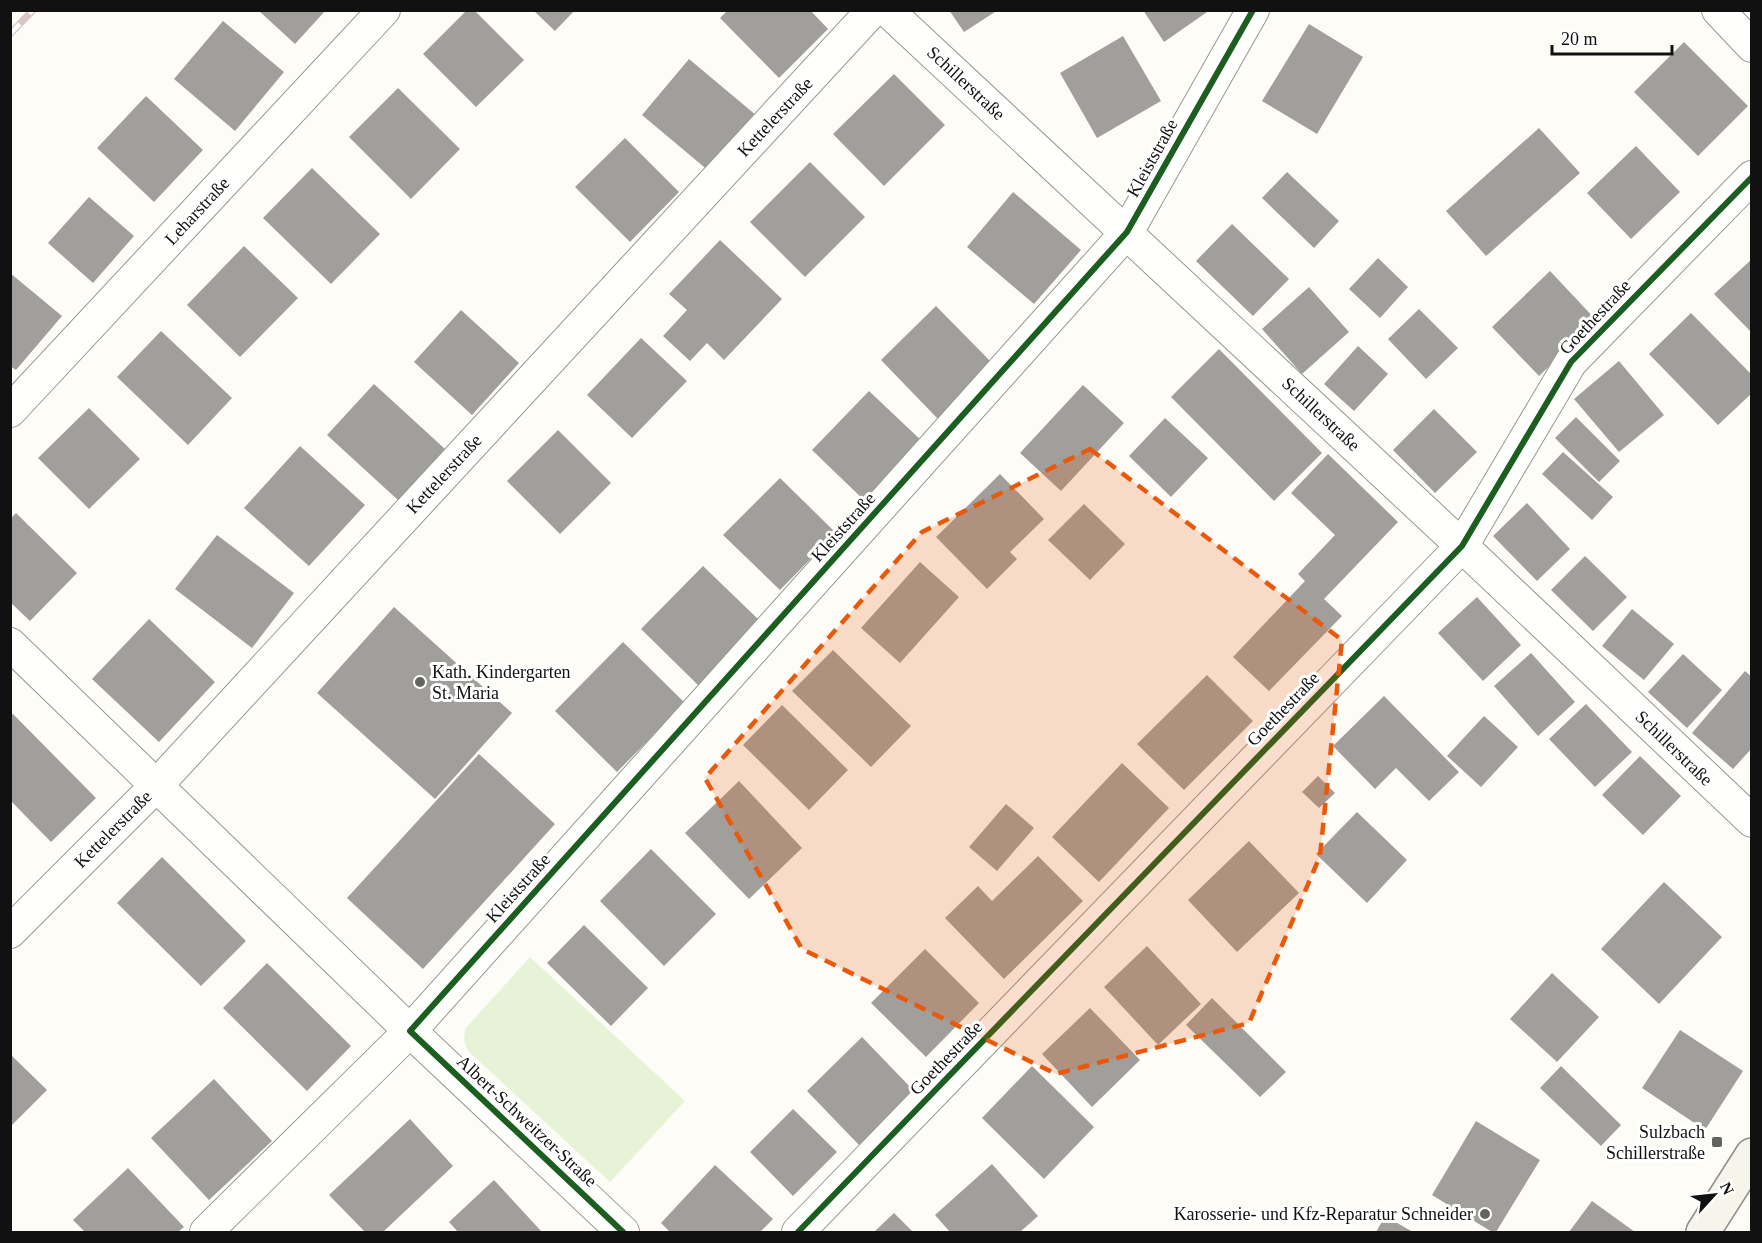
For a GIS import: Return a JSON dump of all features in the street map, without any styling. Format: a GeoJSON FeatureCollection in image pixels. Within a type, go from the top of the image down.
{"type":"FeatureCollection","features":[{"type":"Feature","properties":{"kind":"main road"},"geometry":{"type":"LineString","coordinates":[[1703,1233],[1752,1155]]}},
{"type":"Feature","properties":{"kind":"street","name":"Leharstraße"},"geometry":{"type":"LineString","coordinates":[[10,411],[384,10]]}},
{"type":"Feature","properties":{"kind":"street","name":"Kettelerstraße"},"geometry":{"type":"LineString","coordinates":[[10,932],[156,786],[873,10]]}},
{"type":"Feature","properties":{"kind":"street","name":"Schillerstraße"},"geometry":{"type":"LineString","coordinates":[[888,10],[1462,546],[1752,821]]}},
{"type":"Feature","properties":{"kind":"street","name":"Kleiststraße"},"geometry":{"type":"LineString","coordinates":[[206,1233],[410,1031],[1127,232],[1253,10]]}},
{"type":"Feature","properties":{"kind":"street"},"geometry":{"type":"LineString","coordinates":[[1718,10],[1752,46]]}},
{"type":"Feature","properties":{"kind":"street","name":"Goethestraße"},"geometry":{"type":"LineString","coordinates":[[798,1233],[1462,546],[1571,362],[1752,177]]}},
{"type":"Feature","properties":{"kind":"street","name":"Albert-Schweitzer-Straße"},"geometry":{"type":"LineString","coordinates":[[10,644],[410,1031],[623,1233]]}},
{"type":"Feature","properties":{"kind":"highlighted area"},"geometry":{"type":"Polygon","coordinates":[[[1090,449],[1342,640],[1320,856],[1249,1023],[1056,1074],[802,949],[705,778],[922,532],[1090,449]]]}},
{"type":"Feature","properties":{"kind":"green space"},"geometry":{"type":"Polygon","coordinates":[[[530,957],[685,1101],[610,1182],[468,1051],[464,1040],[465,1029],[530,957]]]}},
{"type":"Feature","properties":{"kind":"building"},"geometry":{"type":"Polygon","coordinates":[[[258,10],[326,10],[295,44],[258,10]]]}},
{"type":"Feature","properties":{"kind":"building"},"geometry":{"type":"Polygon","coordinates":[[[467,10],[474,10],[524,60],[476,107],[423,54],[467,10]]]}},
{"type":"Feature","properties":{"kind":"building"},"geometry":{"type":"Polygon","coordinates":[[[533,10],[575,10],[555,31],[533,10]]]}},
{"type":"Feature","properties":{"kind":"building"},"geometry":{"type":"Polygon","coordinates":[[[728,10],[810,10],[828,29],[779,78],[720,18],[728,10]]]}},
{"type":"Feature","properties":{"kind":"building"},"geometry":{"type":"Polygon","coordinates":[[[949,10],[998,10],[964,32],[949,10]]]}},
{"type":"Feature","properties":{"kind":"building"},"geometry":{"type":"Polygon","coordinates":[[[1143,10],[1210,10],[1164,42],[1143,10]]]}},
{"type":"Feature","properties":{"kind":"building"},"geometry":{"type":"Polygon","coordinates":[[[223,21],[284,72],[235,131],[174,79],[223,21]]]}},
{"type":"Feature","properties":{"kind":"building"},"geometry":{"type":"Polygon","coordinates":[[[1309,24],[1363,57],[1317,134],[1262,101],[1309,24]]]}},
{"type":"Feature","properties":{"kind":"building"},"geometry":{"type":"Polygon","coordinates":[[[1123,36],[1161,101],[1097,138],[1060,73],[1123,36]]]}},
{"type":"Feature","properties":{"kind":"building"},"geometry":{"type":"Polygon","coordinates":[[[1684,42],[1748,106],[1698,156],[1634,92],[1684,42]]]}},
{"type":"Feature","properties":{"kind":"building"},"geometry":{"type":"Polygon","coordinates":[[[689,59],[757,116],[710,172],[642,115],[689,59]]]}},
{"type":"Feature","properties":{"kind":"building"},"geometry":{"type":"Polygon","coordinates":[[[894,74],[945,125],[884,186],[833,134],[894,74]]]}},
{"type":"Feature","properties":{"kind":"building"},"geometry":{"type":"Polygon","coordinates":[[[398,88],[460,149],[411,199],[349,137],[398,88]]]}},
{"type":"Feature","properties":{"kind":"building"},"geometry":{"type":"Polygon","coordinates":[[[146,96],[203,150],[154,202],[97,148],[146,96]]]}},
{"type":"Feature","properties":{"kind":"building"},"geometry":{"type":"Polygon","coordinates":[[[1539,128],[1580,173],[1486,256],[1446,211],[1539,128]]]}},
{"type":"Feature","properties":{"kind":"building"},"geometry":{"type":"Polygon","coordinates":[[[625,138],[679,192],[630,242],[575,187],[625,138]]]}},
{"type":"Feature","properties":{"kind":"building"},"geometry":{"type":"Polygon","coordinates":[[[1636,146],[1680,192],[1631,239],[1587,193],[1636,146]]]}},
{"type":"Feature","properties":{"kind":"building"},"geometry":{"type":"Polygon","coordinates":[[[810,162],[865,217],[805,277],[750,222],[810,162]]]}},
{"type":"Feature","properties":{"kind":"building"},"geometry":{"type":"Polygon","coordinates":[[[312,168],[380,234],[331,284],[263,218],[312,168]]]}},
{"type":"Feature","properties":{"kind":"building"},"geometry":{"type":"Polygon","coordinates":[[[1287,172],[1339,221],[1314,248],[1262,198],[1287,172]]]}},
{"type":"Feature","properties":{"kind":"building"},"geometry":{"type":"Polygon","coordinates":[[[1013,192],[1081,250],[1034,304],[967,247],[1013,192]]]}},
{"type":"Feature","properties":{"kind":"building"},"geometry":{"type":"Polygon","coordinates":[[[89,197],[134,236],[93,283],[48,243],[89,197]]]}},
{"type":"Feature","properties":{"kind":"building"},"geometry":{"type":"Polygon","coordinates":[[[1232,224],[1289,279],[1253,316],[1196,261],[1232,224]]]}},
{"type":"Feature","properties":{"kind":"building"},"geometry":{"type":"Polygon","coordinates":[[[720,240],[782,299],[724,360],[707,343],[690,361],[663,336],[687,310],[669,294],[720,240]]]}},
{"type":"Feature","properties":{"kind":"building"},"geometry":{"type":"Polygon","coordinates":[[[244,246],[298,298],[240,357],[187,305],[244,246]]]}},
{"type":"Feature","properties":{"kind":"building"},"geometry":{"type":"Polygon","coordinates":[[[1378,258],[1408,287],[1380,318],[1349,289],[1378,258]]]}},
{"type":"Feature","properties":{"kind":"building"},"geometry":{"type":"Polygon","coordinates":[[[1752,259],[1752,333],[1714,294],[1752,259]]]}},
{"type":"Feature","properties":{"kind":"building"},"geometry":{"type":"Polygon","coordinates":[[[1550,271],[1597,321],[1539,376],[1492,327],[1550,271]]]}},
{"type":"Feature","properties":{"kind":"building"},"geometry":{"type":"Polygon","coordinates":[[[10,273],[62,316],[16,370],[10,366],[10,273]]]}},
{"type":"Feature","properties":{"kind":"building"},"geometry":{"type":"Polygon","coordinates":[[[1309,287],[1349,332],[1302,374],[1262,329],[1309,287]]]}},
{"type":"Feature","properties":{"kind":"building"},"geometry":{"type":"Polygon","coordinates":[[[936,306],[993,364],[938,419],[881,360],[936,306]]]}},
{"type":"Feature","properties":{"kind":"building"},"geometry":{"type":"Polygon","coordinates":[[[1419,309],[1458,348],[1426,379],[1388,339],[1419,309]]]}},
{"type":"Feature","properties":{"kind":"building"},"geometry":{"type":"Polygon","coordinates":[[[461,310],[519,363],[472,415],[414,362],[461,310]]]}},
{"type":"Feature","properties":{"kind":"building"},"geometry":{"type":"Polygon","coordinates":[[[1691,313],[1752,375],[1752,393],[1718,425],[1649,354],[1691,313]]]}},
{"type":"Feature","properties":{"kind":"building"},"geometry":{"type":"Polygon","coordinates":[[[161,331],[232,398],[188,445],[117,377],[161,331]]]}},
{"type":"Feature","properties":{"kind":"building"},"geometry":{"type":"Polygon","coordinates":[[[641,338],[687,381],[632,438],[587,395],[641,338]]]}},
{"type":"Feature","properties":{"kind":"building"},"geometry":{"type":"Polygon","coordinates":[[[1358,346],[1388,374],[1354,411],[1324,384],[1358,346]]]}},
{"type":"Feature","properties":{"kind":"building"},"geometry":{"type":"Polygon","coordinates":[[[1219,349],[1322,453],[1274,501],[1171,397],[1219,349]]]}},
{"type":"Feature","properties":{"kind":"building"},"geometry":{"type":"Polygon","coordinates":[[[1619,361],[1664,415],[1619,452],[1574,399],[1619,361]]]}},
{"type":"Feature","properties":{"kind":"building"},"geometry":{"type":"Polygon","coordinates":[[[374,384],[445,449],[399,501],[327,435],[374,384]]]}},
{"type":"Feature","properties":{"kind":"building"},"geometry":{"type":"Polygon","coordinates":[[[1083,385],[1124,423],[1061,491],[1020,453],[1083,385]]]}},
{"type":"Feature","properties":{"kind":"building"},"geometry":{"type":"Polygon","coordinates":[[[869,391],[925,444],[868,504],[812,450],[869,391]]]}},
{"type":"Feature","properties":{"kind":"building"},"geometry":{"type":"Polygon","coordinates":[[[89,408],[140,459],[89,509],[38,458],[89,408]]]}},
{"type":"Feature","properties":{"kind":"building"},"geometry":{"type":"Polygon","coordinates":[[[1434,409],[1477,452],[1435,493],[1393,450],[1434,409]]]}},
{"type":"Feature","properties":{"kind":"building"},"geometry":{"type":"Polygon","coordinates":[[[1576,417],[1620,461],[1599,482],[1555,438],[1576,417]]]}},
{"type":"Feature","properties":{"kind":"building"},"geometry":{"type":"Polygon","coordinates":[[[1165,418],[1208,458],[1171,497],[1129,456],[1165,418]]]}},
{"type":"Feature","properties":{"kind":"building"},"geometry":{"type":"Polygon","coordinates":[[[558,430],[611,483],[560,534],[507,481],[558,430]]]}},
{"type":"Feature","properties":{"kind":"building"},"geometry":{"type":"Polygon","coordinates":[[[300,446],[365,505],[309,566],[244,508],[300,446]]]}},
{"type":"Feature","properties":{"kind":"building"},"geometry":{"type":"Polygon","coordinates":[[[1563,452],[1613,497],[1592,520],[1542,474],[1563,452]]]}},
{"type":"Feature","properties":{"kind":"building"},"geometry":{"type":"Polygon","coordinates":[[[1328,454],[1398,522],[1324,599],[1342,616],[1269,691],[1233,657],[1305,581],[1298,574],[1335,535],[1291,493],[1328,454]]]}},
{"type":"Feature","properties":{"kind":"building"},"geometry":{"type":"Polygon","coordinates":[[[1000,474],[1044,519],[1010,552],[1017,559],[987,589],[936,537],[1000,474]]]}},
{"type":"Feature","properties":{"kind":"building"},"geometry":{"type":"Polygon","coordinates":[[[780,478],[836,533],[780,590],[723,535],[780,478]]]}},
{"type":"Feature","properties":{"kind":"building"},"geometry":{"type":"Polygon","coordinates":[[[1527,503],[1570,549],[1537,581],[1493,536],[1527,503]]]}},
{"type":"Feature","properties":{"kind":"building"},"geometry":{"type":"Polygon","coordinates":[[[1084,504],[1125,544],[1090,580],[1048,540],[1084,504]]]}},
{"type":"Feature","properties":{"kind":"building"},"geometry":{"type":"Polygon","coordinates":[[[16,513],[77,573],[30,621],[10,602],[10,519],[16,513]]]}},
{"type":"Feature","properties":{"kind":"building"},"geometry":{"type":"Polygon","coordinates":[[[217,535],[294,593],[252,648],[175,589],[217,535]]]}},
{"type":"Feature","properties":{"kind":"building"},"geometry":{"type":"Polygon","coordinates":[[[1585,556],[1627,597],[1593,631],[1551,590],[1585,556]]]}},
{"type":"Feature","properties":{"kind":"building"},"geometry":{"type":"Polygon","coordinates":[[[920,562],[959,597],[900,663],[861,628],[920,562]]]}},
{"type":"Feature","properties":{"kind":"building"},"geometry":{"type":"Polygon","coordinates":[[[703,566],[760,621],[698,685],[641,629],[703,566]]]}},
{"type":"Feature","properties":{"kind":"building"},"geometry":{"type":"Polygon","coordinates":[[[1477,597],[1521,645],[1483,681],[1438,633],[1477,597]]]}},
{"type":"Feature","properties":{"kind":"building"},"geometry":{"type":"Polygon","coordinates":[[[394,607],[512,713],[435,799],[317,693],[394,607]]]}},
{"type":"Feature","properties":{"kind":"building"},"geometry":{"type":"Polygon","coordinates":[[[1632,609],[1674,644],[1644,680],[1602,646],[1632,609]]]}},
{"type":"Feature","properties":{"kind":"building"},"geometry":{"type":"Polygon","coordinates":[[[149,619],[215,682],[159,742],[92,679],[149,619]]]}},
{"type":"Feature","properties":{"kind":"building"},"geometry":{"type":"Polygon","coordinates":[[[623,642],[685,703],[617,772],[555,711],[623,642]]]}},
{"type":"Feature","properties":{"kind":"building"},"geometry":{"type":"Polygon","coordinates":[[[833,650],[911,726],[871,767],[792,691],[833,650]]]}},
{"type":"Feature","properties":{"kind":"building"},"geometry":{"type":"Polygon","coordinates":[[[1531,653],[1575,702],[1538,736],[1494,686],[1531,653]]]}},
{"type":"Feature","properties":{"kind":"building"},"geometry":{"type":"Polygon","coordinates":[[[1683,654],[1722,690],[1687,728],[1648,692],[1683,654]]]}},
{"type":"Feature","properties":{"kind":"building"},"geometry":{"type":"Polygon","coordinates":[[[1745,671],[1752,677],[1752,748],[1733,769],[1692,733],[1745,671]]]}},
{"type":"Feature","properties":{"kind":"building"},"geometry":{"type":"Polygon","coordinates":[[[1207,675],[1253,721],[1184,790],[1137,744],[1207,675]]]}},
{"type":"Feature","properties":{"kind":"building"},"geometry":{"type":"Polygon","coordinates":[[[1384,696],[1459,772],[1429,801],[1396,768],[1375,789],[1333,746],[1384,696]]]}},
{"type":"Feature","properties":{"kind":"building"},"geometry":{"type":"Polygon","coordinates":[[[1586,704],[1632,752],[1595,787],[1549,739],[1586,704]]]}},
{"type":"Feature","properties":{"kind":"building"},"geometry":{"type":"Polygon","coordinates":[[[782,705],[848,770],[809,810],[743,745],[782,705]]]}},
{"type":"Feature","properties":{"kind":"building"},"geometry":{"type":"Polygon","coordinates":[[[13,714],[96,798],[51,842],[10,800],[10,716],[13,714]]]}},
{"type":"Feature","properties":{"kind":"building"},"geometry":{"type":"Polygon","coordinates":[[[1484,716],[1518,747],[1481,787],[1447,756],[1484,716]]]}},
{"type":"Feature","properties":{"kind":"building"},"geometry":{"type":"Polygon","coordinates":[[[479,754],[555,824],[423,969],[347,898],[479,754]]]}},
{"type":"Feature","properties":{"kind":"building"},"geometry":{"type":"Polygon","coordinates":[[[1640,756],[1681,796],[1643,835],[1602,795],[1640,756]]]}},
{"type":"Feature","properties":{"kind":"building"},"geometry":{"type":"Polygon","coordinates":[[[1122,763],[1169,808],[1099,882],[1052,837],[1122,763]]]}},
{"type":"Feature","properties":{"kind":"building"},"geometry":{"type":"Polygon","coordinates":[[[1318,776],[1335,793],[1319,808],[1302,792],[1318,776]]]}},
{"type":"Feature","properties":{"kind":"building"},"geometry":{"type":"Polygon","coordinates":[[[739,781],[802,848],[749,899],[685,833],[739,781]]]}},
{"type":"Feature","properties":{"kind":"building"},"geometry":{"type":"Polygon","coordinates":[[[1006,804],[1034,828],[997,871],[969,847],[1006,804]]]}},
{"type":"Feature","properties":{"kind":"building"},"geometry":{"type":"Polygon","coordinates":[[[1357,812],[1407,860],[1367,903],[1316,854],[1357,812]]]}},
{"type":"Feature","properties":{"kind":"building"},"geometry":{"type":"Polygon","coordinates":[[[1249,841],[1299,893],[1237,952],[1188,900],[1249,841]]]}},
{"type":"Feature","properties":{"kind":"building"},"geometry":{"type":"Polygon","coordinates":[[[651,849],[716,914],[664,966],[600,901],[651,849]]]}},
{"type":"Feature","properties":{"kind":"building"},"geometry":{"type":"Polygon","coordinates":[[[1038,856],[1083,901],[1004,979],[945,918],[978,886],[992,901],[1038,856]]]}},
{"type":"Feature","properties":{"kind":"building"},"geometry":{"type":"Polygon","coordinates":[[[162,857],[246,941],[201,986],[117,903],[162,857]]]}},
{"type":"Feature","properties":{"kind":"building"},"geometry":{"type":"Polygon","coordinates":[[[1664,882],[1722,937],[1659,1004],[1601,949],[1664,882]]]}},
{"type":"Feature","properties":{"kind":"building"},"geometry":{"type":"Polygon","coordinates":[[[584,925],[648,988],[611,1026],[547,963],[584,925]]]}},
{"type":"Feature","properties":{"kind":"building"},"geometry":{"type":"Polygon","coordinates":[[[1147,946],[1201,1004],[1158,1045],[1104,987],[1147,946]]]}},
{"type":"Feature","properties":{"kind":"building"},"geometry":{"type":"Polygon","coordinates":[[[925,949],[979,1003],[926,1057],[871,1003],[925,949]]]}},
{"type":"Feature","properties":{"kind":"building"},"geometry":{"type":"Polygon","coordinates":[[[267,963],[351,1046],[307,1091],[223,1008],[267,963]]]}},
{"type":"Feature","properties":{"kind":"building"},"geometry":{"type":"Polygon","coordinates":[[[1552,973],[1599,1017],[1557,1062],[1510,1019],[1552,973]]]}},
{"type":"Feature","properties":{"kind":"building"},"geometry":{"type":"Polygon","coordinates":[[[1212,998],[1286,1072],[1260,1097],[1186,1025],[1212,998]]]}},
{"type":"Feature","properties":{"kind":"building"},"geometry":{"type":"Polygon","coordinates":[[[1090,1008],[1140,1060],[1092,1107],[1042,1054],[1090,1008]]]}},
{"type":"Feature","properties":{"kind":"building"},"geometry":{"type":"Polygon","coordinates":[[[1680,1030],[1743,1071],[1705,1130],[1642,1088],[1680,1030]]]}},
{"type":"Feature","properties":{"kind":"building"},"geometry":{"type":"Polygon","coordinates":[[[862,1037],[914,1091],[859,1145],[807,1091],[862,1037]]]}},
{"type":"Feature","properties":{"kind":"building"},"geometry":{"type":"Polygon","coordinates":[[[10,1054],[47,1090],[10,1127],[10,1054]]]}},
{"type":"Feature","properties":{"kind":"building"},"geometry":{"type":"Polygon","coordinates":[[[1032,1066],[1094,1127],[1044,1179],[982,1118],[1032,1066]]]}},
{"type":"Feature","properties":{"kind":"building"},"geometry":{"type":"Polygon","coordinates":[[[1561,1066],[1621,1125],[1601,1146],[1540,1088],[1561,1066]]]}},
{"type":"Feature","properties":{"kind":"building"},"geometry":{"type":"Polygon","coordinates":[[[214,1079],[272,1141],[209,1200],[151,1138],[214,1079]]]}},
{"type":"Feature","properties":{"kind":"building"},"geometry":{"type":"Polygon","coordinates":[[[793,1109],[837,1152],[793,1196],[750,1152],[793,1109]]]}},
{"type":"Feature","properties":{"kind":"building"},"geometry":{"type":"Polygon","coordinates":[[[410,1119],[453,1166],[383,1232],[365,1232],[329,1195],[410,1119]]]}},
{"type":"Feature","properties":{"kind":"building"},"geometry":{"type":"Polygon","coordinates":[[[1476,1121],[1540,1160],[1496,1232],[1492,1232],[1432,1195],[1476,1121]]]}},
{"type":"Feature","properties":{"kind":"building"},"geometry":{"type":"Polygon","coordinates":[[[992,1164],[1038,1216],[1020,1232],[950,1232],[935,1215],[992,1164]]]}},
{"type":"Feature","properties":{"kind":"building"},"geometry":{"type":"Polygon","coordinates":[[[715,1165],[773,1219],[760,1232],[670,1232],[661,1223],[715,1165]]]}},
{"type":"Feature","properties":{"kind":"building"},"geometry":{"type":"Polygon","coordinates":[[[128,1168],[184,1227],[178,1232],[85,1232],[73,1220],[128,1168]]]}},
{"type":"Feature","properties":{"kind":"building"},"geometry":{"type":"Polygon","coordinates":[[[494,1180],[542,1232],[458,1232],[449,1222],[494,1180]]]}},
{"type":"Feature","properties":{"kind":"building"},"geometry":{"type":"Polygon","coordinates":[[[1592,1201],[1635,1232],[1569,1232],[1592,1201]]]}},
{"type":"Feature","properties":{"kind":"building"},"geometry":{"type":"Polygon","coordinates":[[[894,1213],[913,1232],[874,1232],[894,1213]]]}},
{"type":"Feature","properties":{"kind":"building"},"geometry":{"type":"Polygon","coordinates":[[[1385,1216],[1413,1232],[1376,1232],[1385,1216]]]}},
{"type":"Feature","properties":{"kind":"railway"},"geometry":{"type":"LineString","coordinates":[[10,34],[33,10]]}},
{"type":"Feature","properties":{"kind":"cycle path"},"geometry":{"type":"LineString","coordinates":[[623,1232],[410,1031],[1127,232],[1253,10]]}},
{"type":"Feature","properties":{"kind":"cycle path"},"geometry":{"type":"LineString","coordinates":[[798,1232],[1462,546],[1571,362],[1752,177]]}},
{"type":"Feature","properties":{"kind":"place","name":"Kath. Kindergarten St. Maria"},"geometry":{"type":"Point","coordinates":[420,682]}},
{"type":"Feature","properties":{"kind":"place","name":"Sulzbach Schillerstraße"},"geometry":{"type":"Point","coordinates":[1717,1142]}},
{"type":"Feature","properties":{"kind":"place","name":"Karosserie- und Kfz-Reparatur Schneider"},"geometry":{"type":"Point","coordinates":[1485,1214]}}]}
